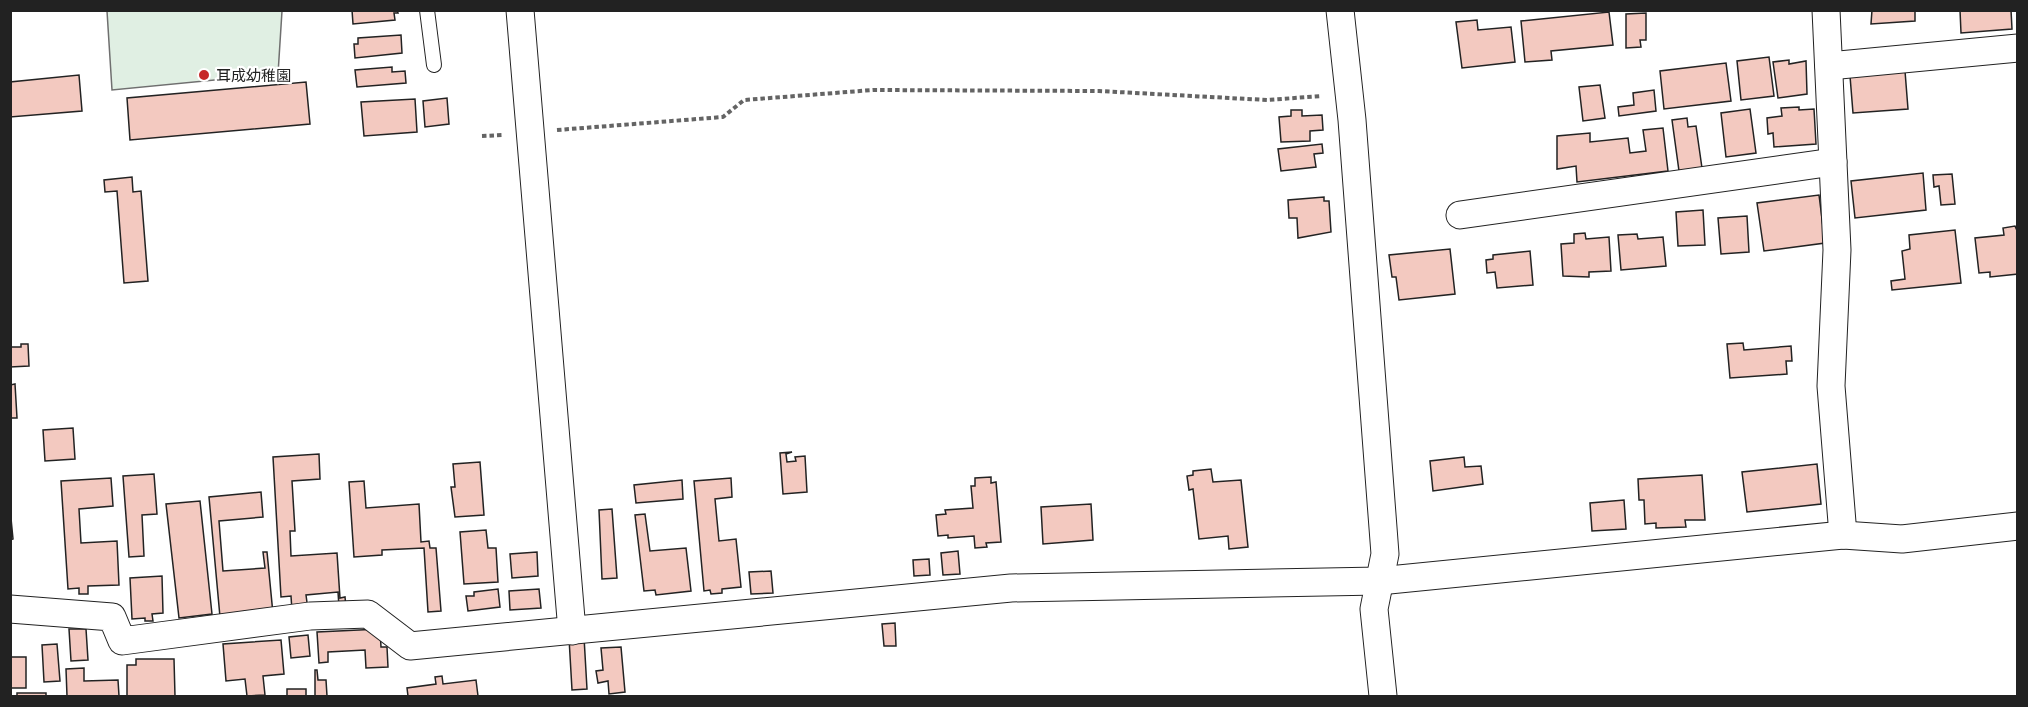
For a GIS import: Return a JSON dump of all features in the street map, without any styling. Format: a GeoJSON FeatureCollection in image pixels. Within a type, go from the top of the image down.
{"type":"FeatureCollection","features":[{"type":"Feature","properties":{"kind":"street"},"geometry":{"type":"LineString","coordinates":[[520,10],[573,631]]}},
{"type":"Feature","properties":{"kind":"street"},"geometry":{"type":"LineString","coordinates":[[1340,10],[1350,94],[1385,554],[1374,609],[1383,696]]}},
{"type":"Feature","properties":{"kind":"street"},"geometry":{"type":"LineString","coordinates":[[1826,10],[1838,250],[1831,386],[1843,535]]}},
{"type":"Feature","properties":{"kind":"street"},"geometry":{"type":"LineString","coordinates":[[1829,66],[2018,48]]}},
{"type":"Feature","properties":{"kind":"street"},"geometry":{"type":"LineString","coordinates":[[1460,215],[1833,162]]}},
{"type":"Feature","properties":{"kind":"street"},"geometry":{"type":"LineString","coordinates":[[10,609],[112,617],[123,641],[310,616],[368,614],[410,646],[1011,588],[1378,581],[1843,535],[1902,539],[2018,526]]}},
{"type":"Feature","properties":{"kind":"lane"},"geometry":{"type":"LineString","coordinates":[[428,10],[434,65]]}},
{"type":"Feature","properties":{"kind":"path"},"geometry":{"type":"LineString","coordinates":[[550,131],[723,117],[744,100],[873,90],[1099,91],[1267,100],[1350,94]]}},
{"type":"Feature","properties":{"kind":"path"},"geometry":{"type":"LineString","coordinates":[[482,136],[516,134]]}},
{"type":"Feature","properties":{"kind":"green space"},"geometry":{"type":"Polygon","coordinates":[[[107,11],[282,11],[278,74],[112,90],[107,11]]]}},
{"type":"Feature","properties":{"kind":"building"},"geometry":{"type":"Polygon","coordinates":[[[352,10],[397,10],[398,13],[394,13],[395,20],[353,24],[352,10]]]}},
{"type":"Feature","properties":{"kind":"building"},"geometry":{"type":"Polygon","coordinates":[[[1872,10],[1915,10],[1915,21],[1871,24],[1872,10]]]}},
{"type":"Feature","properties":{"kind":"building"},"geometry":{"type":"Polygon","coordinates":[[[1960,10],[2011,10],[2012,29],[1961,33],[1960,10]]]}},
{"type":"Feature","properties":{"kind":"building"},"geometry":{"type":"Polygon","coordinates":[[[1609,12],[1613,45],[1551,51],[1552,60],[1525,62],[1521,21],[1609,12]]]}},
{"type":"Feature","properties":{"kind":"building"},"geometry":{"type":"Polygon","coordinates":[[[1646,13],[1646,40],[1640,40],[1641,47],[1626,48],[1626,14],[1646,13]]]}},
{"type":"Feature","properties":{"kind":"building"},"geometry":{"type":"Polygon","coordinates":[[[1477,20],[1478,30],[1511,27],[1515,62],[1462,68],[1456,22],[1477,20]]]}},
{"type":"Feature","properties":{"kind":"building"},"geometry":{"type":"Polygon","coordinates":[[[401,35],[402,53],[355,58],[354,44],[358,44],[358,38],[401,35]]]}},
{"type":"Feature","properties":{"kind":"building"},"geometry":{"type":"Polygon","coordinates":[[[1769,57],[1774,96],[1741,100],[1737,61],[1769,57]]]}},
{"type":"Feature","properties":{"kind":"building"},"geometry":{"type":"Polygon","coordinates":[[[1789,60],[1789,64],[1806,61],[1807,94],[1778,98],[1773,62],[1789,60]]]}},
{"type":"Feature","properties":{"kind":"building"},"geometry":{"type":"Polygon","coordinates":[[[1726,63],[1731,101],[1664,109],[1660,71],[1726,63]]]}},
{"type":"Feature","properties":{"kind":"building"},"geometry":{"type":"Polygon","coordinates":[[[392,67],[392,72],[405,71],[406,83],[357,87],[355,70],[392,67]]]}},
{"type":"Feature","properties":{"kind":"building"},"geometry":{"type":"Polygon","coordinates":[[[1905,71],[1908,109],[1853,113],[1850,76],[1905,71]]]}},
{"type":"Feature","properties":{"kind":"building"},"geometry":{"type":"Polygon","coordinates":[[[79,75],[82,111],[10,117],[10,82],[79,75]]]}},
{"type":"Feature","properties":{"kind":"building"},"geometry":{"type":"Polygon","coordinates":[[[306,82],[310,124],[130,140],[127,98],[306,82]]]}},
{"type":"Feature","properties":{"kind":"building"},"geometry":{"type":"Polygon","coordinates":[[[1600,85],[1605,118],[1583,121],[1579,87],[1600,85]]]}},
{"type":"Feature","properties":{"kind":"building"},"geometry":{"type":"Polygon","coordinates":[[[1654,90],[1656,111],[1619,116],[1618,107],[1634,105],[1633,93],[1654,90]]]}},
{"type":"Feature","properties":{"kind":"building"},"geometry":{"type":"Polygon","coordinates":[[[447,98],[449,124],[425,127],[423,101],[447,98]]]}},
{"type":"Feature","properties":{"kind":"building"},"geometry":{"type":"Polygon","coordinates":[[[415,99],[417,132],[364,136],[361,102],[415,99]]]}},
{"type":"Feature","properties":{"kind":"building"},"geometry":{"type":"Polygon","coordinates":[[[1799,107],[1799,110],[1814,109],[1816,144],[1774,147],[1773,133],[1768,134],[1767,118],[1782,116],[1781,108],[1799,107]]]}},
{"type":"Feature","properties":{"kind":"building"},"geometry":{"type":"Polygon","coordinates":[[[1750,109],[1756,153],[1726,157],[1721,113],[1750,109]]]}},
{"type":"Feature","properties":{"kind":"building"},"geometry":{"type":"Polygon","coordinates":[[[1291,110],[1302,110],[1302,116],[1322,115],[1323,130],[1310,131],[1310,141],[1281,142],[1279,117],[1291,116],[1291,110]]]}},
{"type":"Feature","properties":{"kind":"building"},"geometry":{"type":"Polygon","coordinates":[[[1687,118],[1688,127],[1696,126],[1702,168],[1679,171],[1672,120],[1687,118]]]}},
{"type":"Feature","properties":{"kind":"building"},"geometry":{"type":"Polygon","coordinates":[[[1663,128],[1668,171],[1577,182],[1576,166],[1557,169],[1557,136],[1590,133],[1590,142],[1628,138],[1630,153],[1646,151],[1643,130],[1663,128]]]}},
{"type":"Feature","properties":{"kind":"building"},"geometry":{"type":"Polygon","coordinates":[[[1322,144],[1323,153],[1314,154],[1316,167],[1281,171],[1278,149],[1322,144]]]}},
{"type":"Feature","properties":{"kind":"building"},"geometry":{"type":"Polygon","coordinates":[[[1923,173],[1926,210],[1855,218],[1851,181],[1923,173]]]}},
{"type":"Feature","properties":{"kind":"building"},"geometry":{"type":"Polygon","coordinates":[[[1952,174],[1955,204],[1941,205],[1939,186],[1934,187],[1933,175],[1952,174]]]}},
{"type":"Feature","properties":{"kind":"building"},"geometry":{"type":"Polygon","coordinates":[[[132,177],[133,192],[141,191],[148,281],[124,283],[117,191],[105,192],[104,180],[132,177]]]}},
{"type":"Feature","properties":{"kind":"building"},"geometry":{"type":"Polygon","coordinates":[[[1819,195],[1825,243],[1764,251],[1757,203],[1819,195]]]}},
{"type":"Feature","properties":{"kind":"building"},"geometry":{"type":"Polygon","coordinates":[[[1324,197],[1324,201],[1329,201],[1331,232],[1298,238],[1297,218],[1289,218],[1288,200],[1324,197]]]}},
{"type":"Feature","properties":{"kind":"building"},"geometry":{"type":"Polygon","coordinates":[[[1703,210],[1705,245],[1678,246],[1676,212],[1703,210]]]}},
{"type":"Feature","properties":{"kind":"building"},"geometry":{"type":"Polygon","coordinates":[[[1747,216],[1749,252],[1721,254],[1718,218],[1747,216]]]}},
{"type":"Feature","properties":{"kind":"building"},"geometry":{"type":"Polygon","coordinates":[[[2015,226],[2018,233],[2018,274],[1990,277],[1990,272],[1979,273],[1975,238],[2004,235],[2003,228],[2015,226]]]}},
{"type":"Feature","properties":{"kind":"building"},"geometry":{"type":"Polygon","coordinates":[[[1955,230],[1961,283],[1892,290],[1891,281],[1905,279],[1902,251],[1910,249],[1909,235],[1955,230]]]}},
{"type":"Feature","properties":{"kind":"building"},"geometry":{"type":"Polygon","coordinates":[[[1585,233],[1586,239],[1609,237],[1611,271],[1589,272],[1589,277],[1563,276],[1561,244],[1574,243],[1574,234],[1585,233]]]}},
{"type":"Feature","properties":{"kind":"building"},"geometry":{"type":"Polygon","coordinates":[[[1637,234],[1638,239],[1663,237],[1666,266],[1621,270],[1618,235],[1637,234]]]}},
{"type":"Feature","properties":{"kind":"building"},"geometry":{"type":"Polygon","coordinates":[[[1450,249],[1455,294],[1399,300],[1396,277],[1392,277],[1389,255],[1450,249]]]}},
{"type":"Feature","properties":{"kind":"building"},"geometry":{"type":"Polygon","coordinates":[[[1530,251],[1533,285],[1497,288],[1495,272],[1487,273],[1486,260],[1493,259],[1493,255],[1530,251]]]}},
{"type":"Feature","properties":{"kind":"building"},"geometry":{"type":"Polygon","coordinates":[[[1743,343],[1744,350],[1791,346],[1792,361],[1786,361],[1787,374],[1730,378],[1727,344],[1743,343]]]}},
{"type":"Feature","properties":{"kind":"building"},"geometry":{"type":"Polygon","coordinates":[[[21,344],[28,344],[29,366],[10,367],[10,347],[21,347],[21,344]]]}},
{"type":"Feature","properties":{"kind":"building"},"geometry":{"type":"Polygon","coordinates":[[[15,384],[17,418],[10,418],[10,385],[15,384]]]}},
{"type":"Feature","properties":{"kind":"building"},"geometry":{"type":"Polygon","coordinates":[[[73,428],[75,459],[45,461],[43,430],[73,428]]]}},
{"type":"Feature","properties":{"kind":"building"},"geometry":{"type":"Polygon","coordinates":[[[792,452],[786,454],[787,462],[796,461],[795,457],[805,456],[807,492],[783,494],[780,453],[792,452]]]}},
{"type":"Feature","properties":{"kind":"building"},"geometry":{"type":"Polygon","coordinates":[[[319,454],[320,479],[292,481],[295,531],[290,531],[291,556],[337,553],[340,598],[345,597],[346,607],[339,607],[338,592],[306,595],[308,610],[292,611],[291,596],[281,597],[273,457],[319,454]]]}},
{"type":"Feature","properties":{"kind":"building"},"geometry":{"type":"Polygon","coordinates":[[[1464,457],[1465,467],[1481,466],[1483,484],[1433,491],[1430,461],[1464,457]]]}},
{"type":"Feature","properties":{"kind":"building"},"geometry":{"type":"Polygon","coordinates":[[[480,462],[484,515],[455,517],[451,487],[455,487],[453,464],[480,462]]]}},
{"type":"Feature","properties":{"kind":"building"},"geometry":{"type":"Polygon","coordinates":[[[1817,464],[1821,504],[1747,512],[1742,472],[1817,464]]]}},
{"type":"Feature","properties":{"kind":"building"},"geometry":{"type":"Polygon","coordinates":[[[1211,469],[1213,482],[1241,480],[1248,547],[1229,549],[1228,536],[1199,539],[1193,489],[1189,490],[1187,476],[1193,475],[1193,471],[1211,469]]]}},
{"type":"Feature","properties":{"kind":"building"},"geometry":{"type":"Polygon","coordinates":[[[154,474],[157,514],[142,515],[144,556],[129,557],[123,476],[154,474]]]}},
{"type":"Feature","properties":{"kind":"building"},"geometry":{"type":"Polygon","coordinates":[[[1702,475],[1705,520],[1685,520],[1686,527],[1656,528],[1656,523],[1645,524],[1644,500],[1639,500],[1638,479],[1702,475]]]}},
{"type":"Feature","properties":{"kind":"building"},"geometry":{"type":"Polygon","coordinates":[[[991,477],[991,483],[996,482],[1001,542],[986,543],[987,547],[975,548],[974,536],[948,538],[948,535],[938,536],[936,515],[946,514],[945,510],[973,508],[971,486],[975,486],[975,478],[991,477]]]}},
{"type":"Feature","properties":{"kind":"building"},"geometry":{"type":"Polygon","coordinates":[[[111,478],[113,506],[79,509],[81,543],[117,541],[119,585],[88,586],[88,594],[79,594],[79,588],[68,589],[61,481],[111,478]]]}},
{"type":"Feature","properties":{"kind":"building"},"geometry":{"type":"Polygon","coordinates":[[[731,478],[732,497],[715,499],[719,541],[736,539],[741,587],[722,589],[722,593],[711,594],[710,590],[704,591],[694,481],[731,478]]]}},
{"type":"Feature","properties":{"kind":"building"},"geometry":{"type":"Polygon","coordinates":[[[682,480],[683,499],[636,503],[634,485],[682,480]]]}},
{"type":"Feature","properties":{"kind":"building"},"geometry":{"type":"Polygon","coordinates":[[[364,481],[366,508],[419,504],[421,542],[429,541],[430,548],[436,548],[441,611],[428,612],[424,548],[382,550],[382,555],[354,557],[349,482],[364,481]]]}},
{"type":"Feature","properties":{"kind":"building"},"geometry":{"type":"Polygon","coordinates":[[[261,492],[263,517],[219,521],[223,571],[265,568],[263,552],[267,552],[273,614],[264,609],[241,612],[241,616],[220,617],[209,497],[261,492]]]}},
{"type":"Feature","properties":{"kind":"building"},"geometry":{"type":"Polygon","coordinates":[[[1624,500],[1626,529],[1592,531],[1590,503],[1624,500]]]}},
{"type":"Feature","properties":{"kind":"building"},"geometry":{"type":"Polygon","coordinates":[[[200,501],[212,614],[179,618],[166,504],[200,501]]]}},
{"type":"Feature","properties":{"kind":"building"},"geometry":{"type":"Polygon","coordinates":[[[1091,504],[1093,540],[1043,544],[1041,507],[1091,504]]]}},
{"type":"Feature","properties":{"kind":"building"},"geometry":{"type":"Polygon","coordinates":[[[10,508],[13,539],[10,540],[10,508]]]}},
{"type":"Feature","properties":{"kind":"building"},"geometry":{"type":"Polygon","coordinates":[[[612,509],[617,578],[602,579],[599,510],[612,509]]]}},
{"type":"Feature","properties":{"kind":"building"},"geometry":{"type":"Polygon","coordinates":[[[645,514],[650,551],[686,548],[691,591],[656,595],[655,590],[644,591],[635,515],[645,514]]]}},
{"type":"Feature","properties":{"kind":"building"},"geometry":{"type":"Polygon","coordinates":[[[486,530],[488,548],[496,548],[498,582],[464,584],[460,532],[486,530]]]}},
{"type":"Feature","properties":{"kind":"building"},"geometry":{"type":"Polygon","coordinates":[[[958,551],[960,574],[943,575],[941,553],[958,551]]]}},
{"type":"Feature","properties":{"kind":"building"},"geometry":{"type":"Polygon","coordinates":[[[537,552],[538,576],[512,578],[510,554],[537,552]]]}},
{"type":"Feature","properties":{"kind":"building"},"geometry":{"type":"Polygon","coordinates":[[[929,559],[930,575],[914,576],[913,560],[929,559]]]}},
{"type":"Feature","properties":{"kind":"building"},"geometry":{"type":"Polygon","coordinates":[[[771,571],[773,593],[751,594],[749,572],[771,571]]]}},
{"type":"Feature","properties":{"kind":"building"},"geometry":{"type":"Polygon","coordinates":[[[162,576],[163,613],[152,614],[153,621],[145,621],[145,618],[132,619],[130,578],[162,576]]]}},
{"type":"Feature","properties":{"kind":"building"},"geometry":{"type":"Polygon","coordinates":[[[498,589],[500,607],[468,611],[466,596],[474,596],[474,592],[498,589]]]}},
{"type":"Feature","properties":{"kind":"building"},"geometry":{"type":"Polygon","coordinates":[[[539,589],[541,608],[510,610],[509,591],[539,589]]]}},
{"type":"Feature","properties":{"kind":"building"},"geometry":{"type":"Polygon","coordinates":[[[895,623],[896,646],[884,646],[882,624],[895,623]]]}},
{"type":"Feature","properties":{"kind":"building"},"geometry":{"type":"Polygon","coordinates":[[[69,629],[86,629],[88,660],[71,661],[69,629]]]}},
{"type":"Feature","properties":{"kind":"building"},"geometry":{"type":"Polygon","coordinates":[[[380,629],[381,647],[387,647],[388,667],[366,668],[365,650],[328,652],[328,662],[319,663],[317,632],[380,629]]]}},
{"type":"Feature","properties":{"kind":"building"},"geometry":{"type":"Polygon","coordinates":[[[308,635],[310,656],[291,658],[289,637],[308,635]]]}},
{"type":"Feature","properties":{"kind":"building"},"geometry":{"type":"Polygon","coordinates":[[[584,637],[587,689],[572,690],[569,638],[584,637]]]}},
{"type":"Feature","properties":{"kind":"building"},"geometry":{"type":"Polygon","coordinates":[[[281,640],[284,674],[263,676],[265,695],[247,696],[245,679],[226,681],[223,644],[281,640]]]}},
{"type":"Feature","properties":{"kind":"building"},"geometry":{"type":"Polygon","coordinates":[[[57,644],[60,681],[44,682],[42,645],[57,644]]]}},
{"type":"Feature","properties":{"kind":"building"},"geometry":{"type":"Polygon","coordinates":[[[621,647],[625,692],[609,694],[608,681],[598,683],[596,671],[603,670],[601,648],[621,647]]]}},
{"type":"Feature","properties":{"kind":"building"},"geometry":{"type":"Polygon","coordinates":[[[10,657],[26,657],[26,688],[10,688],[10,657]]]}},
{"type":"Feature","properties":{"kind":"building"},"geometry":{"type":"Polygon","coordinates":[[[136,659],[174,659],[175,696],[127,696],[127,665],[136,665],[136,659]]]}},
{"type":"Feature","properties":{"kind":"building"},"geometry":{"type":"Polygon","coordinates":[[[84,668],[84,681],[118,680],[119,696],[67,696],[66,669],[84,668]]]}},
{"type":"Feature","properties":{"kind":"building"},"geometry":{"type":"Polygon","coordinates":[[[315,670],[317,670],[318,680],[326,680],[327,696],[315,696],[315,670]]]}},
{"type":"Feature","properties":{"kind":"building"},"geometry":{"type":"Polygon","coordinates":[[[442,676],[443,684],[476,680],[478,696],[408,696],[407,688],[436,684],[435,677],[442,676]]]}},
{"type":"Feature","properties":{"kind":"building"},"geometry":{"type":"Polygon","coordinates":[[[287,689],[306,689],[306,696],[287,696],[287,689]]]}},
{"type":"Feature","properties":{"kind":"building"},"geometry":{"type":"Polygon","coordinates":[[[17,693],[46,693],[46,696],[17,696],[17,693]]]}},
{"type":"Feature","properties":{"kind":"place","name":"耳成幼稚園"},"geometry":{"type":"Point","coordinates":[204,75]}}]}
